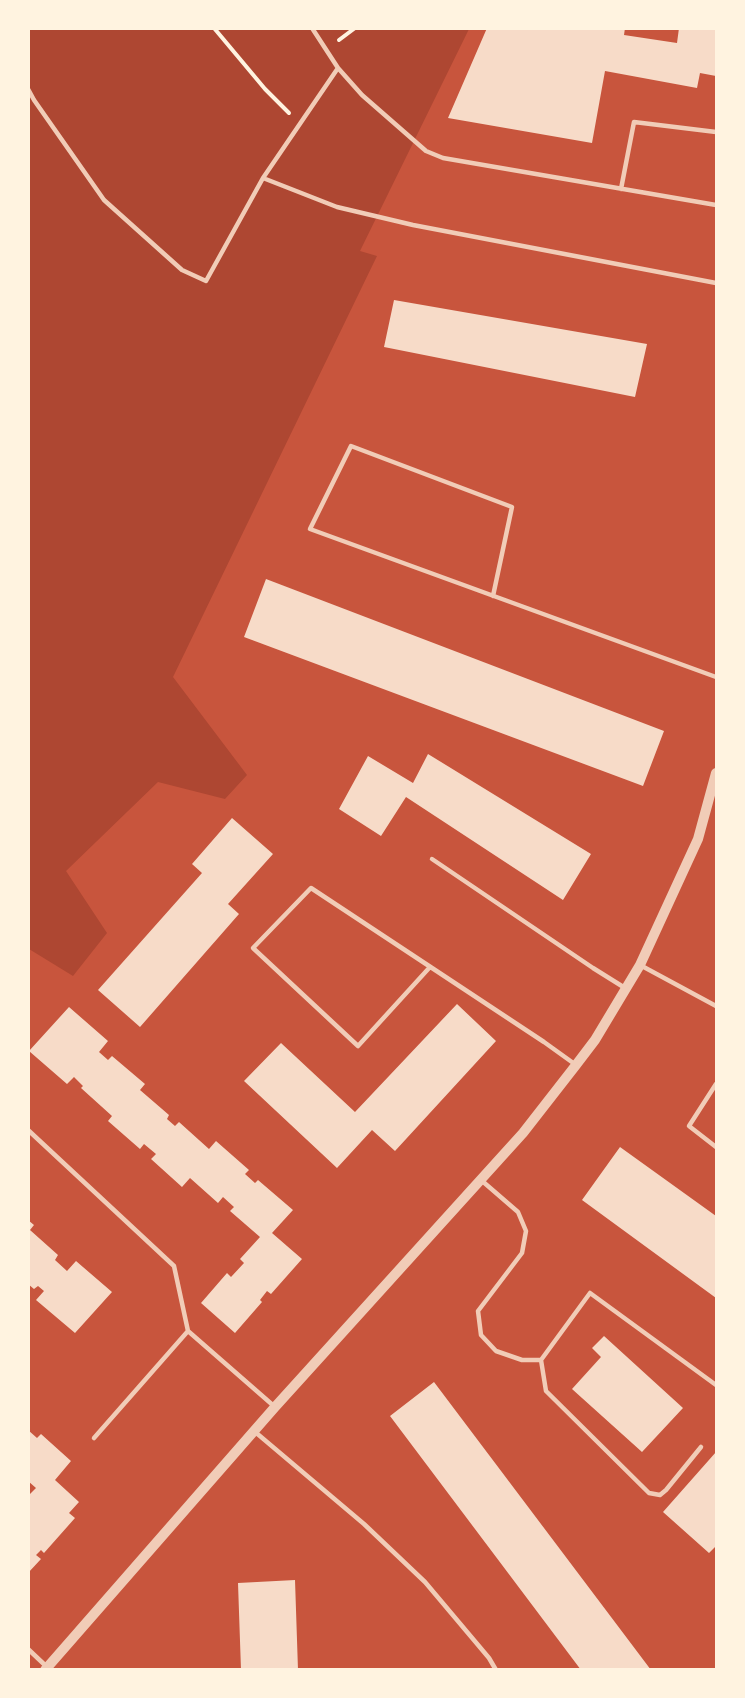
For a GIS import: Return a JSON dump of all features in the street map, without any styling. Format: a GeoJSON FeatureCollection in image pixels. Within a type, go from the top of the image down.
{"type":"FeatureCollection","features":[{"type":"Feature","properties":{"kind":"street"},"geometry":{"type":"LineString","coordinates":[[46,1668],[275,1407],[523,1133],[595,1040],[640,965],[698,838],[717,773]]}},
{"type":"Feature","properties":{"kind":"lane"},"geometry":{"type":"LineString","coordinates":[[312,28],[338,68],[362,95],[426,151],[443,158],[717,206]]}},
{"type":"Feature","properties":{"kind":"lane"},"geometry":{"type":"LineString","coordinates":[[28,89],[104,200],[182,270],[206,281],[263,178],[338,68]]}},
{"type":"Feature","properties":{"kind":"lane"},"geometry":{"type":"LineString","coordinates":[[621,189],[634,122],[717,132]]}},
{"type":"Feature","properties":{"kind":"lane"},"geometry":{"type":"LineString","coordinates":[[263,178],[337,207],[412,225],[717,283]]}},
{"type":"Feature","properties":{"kind":"lane"},"geometry":{"type":"LineString","coordinates":[[493,596],[512,507],[351,446],[310,529],[493,596],[717,677]]}},
{"type":"Feature","properties":{"kind":"lane"},"geometry":{"type":"LineString","coordinates":[[432,859],[625,988]]}},
{"type":"Feature","properties":{"kind":"lane"},"geometry":{"type":"LineString","coordinates":[[430,967],[358,1046],[253,948],[311,888],[544,1042],[576,1065]]}},
{"type":"Feature","properties":{"kind":"lane"},"geometry":{"type":"LineString","coordinates":[[640,965],[717,1006]]}},
{"type":"Feature","properties":{"kind":"lane"},"geometry":{"type":"LineString","coordinates":[[717,1084],[689,1126],[717,1148]]}},
{"type":"Feature","properties":{"kind":"lane"},"geometry":{"type":"LineString","coordinates":[[28,1130],[174,1266],[188,1331],[275,1407]]}},
{"type":"Feature","properties":{"kind":"lane"},"geometry":{"type":"LineString","coordinates":[[481,1180],[518,1212],[526,1231],[522,1253],[478,1311],[480,1335],[496,1352],[522,1360],[541,1360]]}},
{"type":"Feature","properties":{"kind":"lane"},"geometry":{"type":"LineString","coordinates":[[701,1447],[666,1490],[660,1495],[649,1493],[546,1391],[541,1360],[590,1293],[717,1385]]}},
{"type":"Feature","properties":{"kind":"lane"},"geometry":{"type":"LineString","coordinates":[[94,1438],[188,1331]]}},
{"type":"Feature","properties":{"kind":"lane"},"geometry":{"type":"LineString","coordinates":[[254,1431],[364,1524],[425,1582],[489,1658],[496,1670]]}},
{"type":"Feature","properties":{"kind":"lane"},"geometry":{"type":"LineString","coordinates":[[28,1649],[46,1668]]}},
{"type":"Feature","properties":{"kind":"path"},"geometry":{"type":"LineString","coordinates":[[214,28],[265,89],[300,124]]}},
{"type":"Feature","properties":{"kind":"shaded area"},"geometry":{"type":"Polygon","coordinates":[[[29,29],[469,29],[360,251],[377,256],[173,677],[247,775],[225,799],[158,782],[66,871],[107,933],[73,976],[29,949],[29,29]]]}},
{"type":"Feature","properties":{"kind":"building"},"geometry":{"type":"Polygon","coordinates":[[[487,28],[625,28],[624,35],[677,43],[679,28],[716,28],[716,76],[700,73],[697,88],[605,71],[592,143],[448,118],[487,28]]]}},
{"type":"Feature","properties":{"kind":"building"},"geometry":{"type":"Polygon","coordinates":[[[394,300],[647,344],[635,397],[384,347],[394,300]]]}},
{"type":"Feature","properties":{"kind":"building"},"geometry":{"type":"Polygon","coordinates":[[[266,579],[664,731],[643,786],[244,637],[266,579]]]}},
{"type":"Feature","properties":{"kind":"building"},"geometry":{"type":"Polygon","coordinates":[[[428,754],[591,854],[563,900],[406,797],[381,836],[339,809],[368,756],[413,783],[428,754]]]}},
{"type":"Feature","properties":{"kind":"building"},"geometry":{"type":"Polygon","coordinates":[[[232,818],[273,854],[228,904],[239,914],[140,1027],[98,990],[202,873],[192,864],[232,818]]]}},
{"type":"Feature","properties":{"kind":"building"},"geometry":{"type":"Polygon","coordinates":[[[457,1004],[496,1041],[395,1151],[372,1130],[337,1168],[244,1081],[281,1043],[355,1112],[457,1004]]]}},
{"type":"Feature","properties":{"kind":"building"},"geometry":{"type":"Polygon","coordinates":[[[69,1007],[108,1041],[99,1052],[108,1060],[112,1056],[145,1084],[140,1090],[169,1115],[167,1119],[175,1126],[179,1122],[209,1149],[216,1141],[249,1170],[245,1174],[255,1183],[258,1180],[293,1210],[272,1233],[302,1259],[271,1294],[267,1291],[260,1300],[262,1302],[235,1333],[201,1303],[227,1273],[231,1277],[244,1263],[240,1259],[260,1237],[230,1211],[234,1207],[223,1197],[218,1203],[190,1178],[182,1187],[151,1159],[156,1154],[144,1144],[140,1149],[108,1121],[112,1116],[81,1088],[83,1086],[74,1077],[67,1084],[29,1051],[69,1007]]]}},
{"type":"Feature","properties":{"kind":"building"},"geometry":{"type":"Polygon","coordinates":[[[620,1147],[716,1216],[716,1298],[582,1200],[620,1147]]]}},
{"type":"Feature","properties":{"kind":"building"},"geometry":{"type":"Polygon","coordinates":[[[28,1220],[34,1225],[30,1230],[58,1255],[55,1260],[67,1271],[76,1261],[112,1292],[75,1333],[36,1300],[44,1291],[38,1286],[34,1289],[28,1284],[28,1220]]]}},
{"type":"Feature","properties":{"kind":"building"},"geometry":{"type":"Polygon","coordinates":[[[604,1336],[683,1408],[642,1452],[572,1389],[601,1357],[592,1348],[604,1336]]]}},
{"type":"Feature","properties":{"kind":"building"},"geometry":{"type":"Polygon","coordinates":[[[434,1382],[651,1670],[581,1670],[390,1416],[434,1382]]]}},
{"type":"Feature","properties":{"kind":"building"},"geometry":{"type":"Polygon","coordinates":[[[28,1430],[37,1438],[41,1434],[71,1461],[55,1480],[79,1502],[69,1513],[75,1518],[44,1553],[41,1550],[36,1555],[41,1559],[28,1573],[28,1496],[36,1488],[28,1481],[28,1430]]]}},
{"type":"Feature","properties":{"kind":"building"},"geometry":{"type":"Polygon","coordinates":[[[716,1452],[716,1546],[709,1553],[663,1512],[716,1452]]]}},
{"type":"Feature","properties":{"kind":"building"},"geometry":{"type":"Polygon","coordinates":[[[295,1580],[298,1670],[241,1670],[238,1583],[295,1580]]]}}]}
